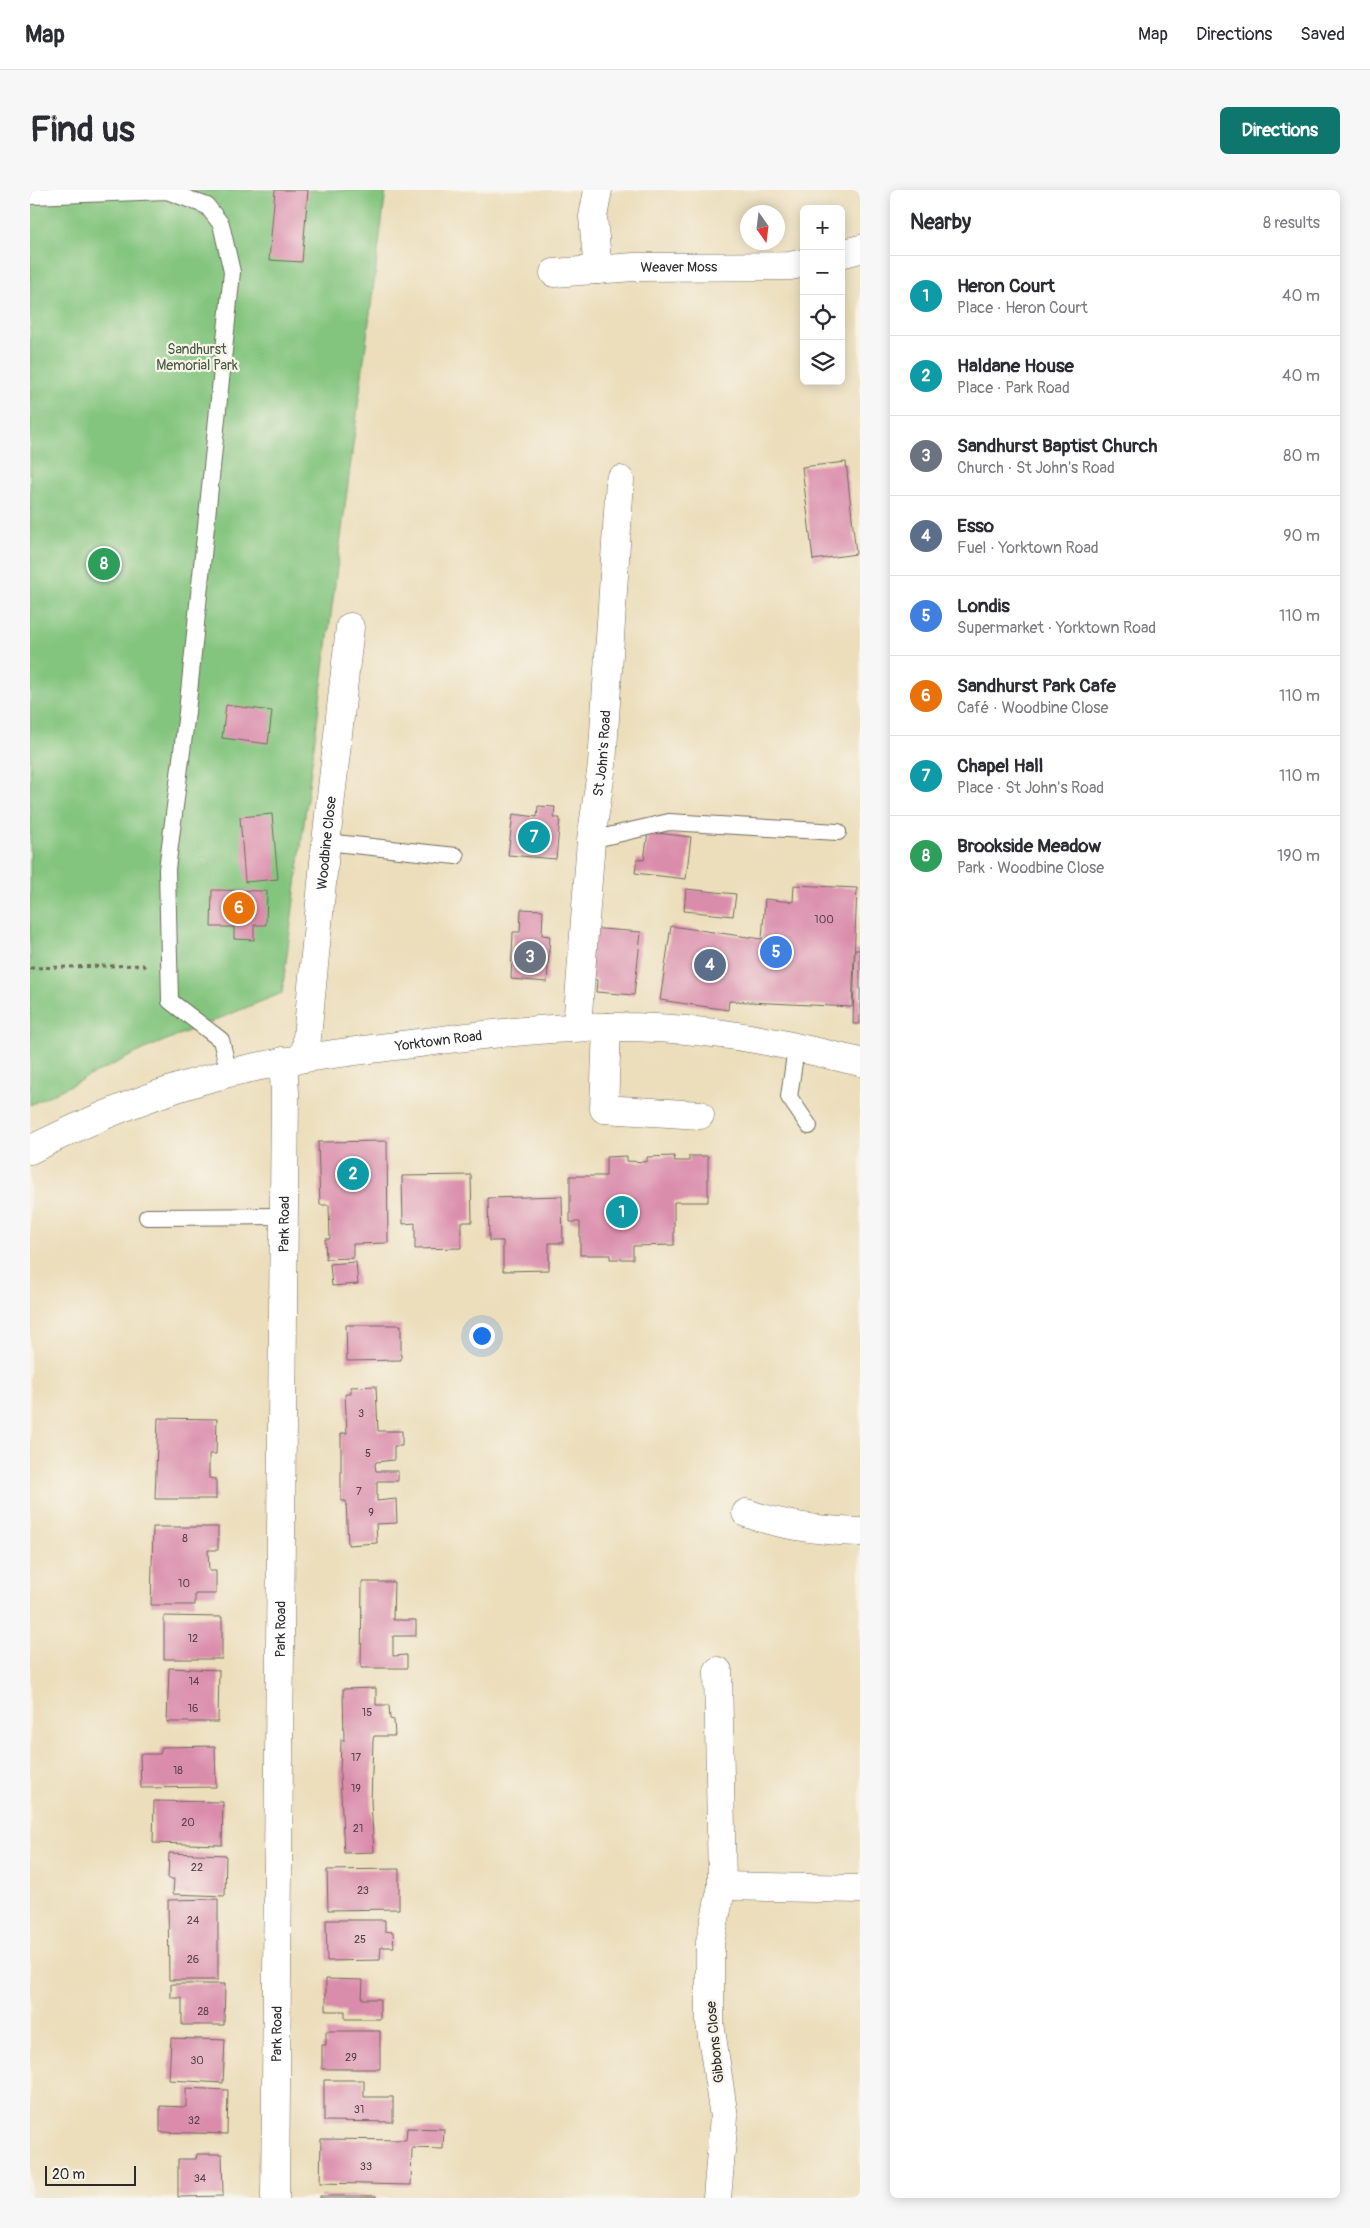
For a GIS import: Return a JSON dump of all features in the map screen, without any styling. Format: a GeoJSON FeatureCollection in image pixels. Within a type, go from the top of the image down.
{"type":"FeatureCollection","features":[{"type":"Feature","properties":{"kind":"street"},"geometry":{"type":"LineString","coordinates":[[598,190],[593,217],[598,270]]}},
{"type":"Feature","properties":{"kind":"street"},"geometry":{"type":"LineString","coordinates":[[845,253],[860,249]]}},
{"type":"Feature","properties":{"kind":"street","name":"Weaver Moss"},"geometry":{"type":"LineString","coordinates":[[554,273],[634,267],[790,266],[800,264]]}},
{"type":"Feature","properties":{"kind":"street","name":"St John's Road"},"geometry":{"type":"LineString","coordinates":[[577,1027],[591,840],[602,765],[620,480]]}},
{"type":"Feature","properties":{"kind":"street","name":"Woodbine Close"},"geometry":{"type":"LineString","coordinates":[[294,1060],[326,842],[350,627]]}},
{"type":"Feature","properties":{"kind":"street","name":"Yorktown Road"},"geometry":{"type":"LineString","coordinates":[[30,1150],[93,1120],[229,1073],[294,1060],[465,1036],[577,1027],[640,1027],[705,1032],[796,1048],[860,1062]]}},
{"type":"Feature","properties":{"kind":"street"},"geometry":{"type":"LineString","coordinates":[[607,1027],[604,1108],[700,1115]]}},
{"type":"Feature","properties":{"kind":"street","name":"Park Road"},"geometry":{"type":"LineString","coordinates":[[275,2198],[285,1093],[294,1060]]}},
{"type":"Feature","properties":{"kind":"street"},"geometry":{"type":"LineString","coordinates":[[746,1513],[770,1521],[831,1531],[860,1532]]}},
{"type":"Feature","properties":{"kind":"street","name":"Gibbons Close"},"geometry":{"type":"LineString","coordinates":[[717,2198],[724,2116],[710,2023],[710,1942],[722,1886],[718,1671]]}},
{"type":"Feature","properties":{"kind":"street"},"geometry":{"type":"LineString","coordinates":[[722,1886],[860,1889]]}},
{"type":"Feature","properties":{"kind":"lane"},"geometry":{"type":"LineString","coordinates":[[30,196],[167,191],[207,206],[221,224],[232,272],[188,712],[166,869],[170,1001],[221,1040],[229,1073]]}},
{"type":"Feature","properties":{"kind":"lane"},"geometry":{"type":"LineString","coordinates":[[591,840],[669,822],[838,832]]}},
{"type":"Feature","properties":{"kind":"lane"},"geometry":{"type":"LineString","coordinates":[[326,842],[456,856]]}},
{"type":"Feature","properties":{"kind":"lane"},"geometry":{"type":"LineString","coordinates":[[796,1048],[788,1097],[809,1126]]}},
{"type":"Feature","properties":{"kind":"lane"},"geometry":{"type":"LineString","coordinates":[[147,1217],[284,1216]]}},
{"type":"Feature","properties":{"kind":"path"},"geometry":{"type":"LineString","coordinates":[[30,968],[143,965],[170,1001]]}},
{"type":"Feature","properties":{"kind":"green space","name":"Sandhurst Memorial Park"},"geometry":{"type":"Polygon","coordinates":[[[30,190],[386,190],[282,993],[147,1048],[30,1105],[30,190]]]}},
{"type":"Feature","properties":{"kind":"building"},"geometry":{"type":"Polygon","coordinates":[[[275,190],[308,190],[302,262],[269,260],[275,190]]]}},
{"type":"Feature","properties":{"kind":"building"},"geometry":{"type":"Polygon","coordinates":[[[846,462],[856,554],[813,560],[802,467],[846,462]]]}},
{"type":"Feature","properties":{"kind":"building"},"geometry":{"type":"Polygon","coordinates":[[[226,705],[272,711],[268,744],[222,738],[226,705]]]}},
{"type":"Feature","properties":{"kind":"building"},"geometry":{"type":"Polygon","coordinates":[[[538,806],[555,807],[554,818],[560,818],[556,859],[508,855],[513,814],[537,817],[538,806]]]}},
{"type":"Feature","properties":{"kind":"building"},"geometry":{"type":"Polygon","coordinates":[[[272,814],[278,879],[245,882],[240,817],[272,814]]]}},
{"type":"Feature","properties":{"kind":"building"},"geometry":{"type":"Polygon","coordinates":[[[648,832],[691,837],[686,879],[635,873],[637,859],[644,860],[648,832]]]}},
{"type":"Feature","properties":{"kind":"building"},"geometry":{"type":"Polygon","coordinates":[[[794,885],[857,888],[852,1007],[729,1001],[728,1010],[660,1000],[671,926],[762,939],[765,899],[793,902],[794,885]]]}},
{"type":"Feature","properties":{"kind":"building"},"geometry":{"type":"Polygon","coordinates":[[[686,889],[736,894],[733,916],[684,911],[686,889]]]}},
{"type":"Feature","properties":{"kind":"building"},"geometry":{"type":"Polygon","coordinates":[[[212,890],[267,891],[266,925],[254,925],[254,940],[234,939],[234,927],[211,927],[212,890]]]}},
{"type":"Feature","properties":{"kind":"building"},"geometry":{"type":"Polygon","coordinates":[[[521,909],[543,910],[542,935],[550,936],[547,982],[511,979],[513,932],[520,932],[521,909]]]}},
{"type":"Feature","properties":{"kind":"building"},"geometry":{"type":"Polygon","coordinates":[[[589,928],[641,932],[634,995],[596,992],[597,980],[584,978],[589,928]]]}},
{"type":"Feature","properties":{"kind":"building"},"geometry":{"type":"Polygon","coordinates":[[[855,950],[860,950],[860,1024],[853,1024],[855,950]]]}},
{"type":"Feature","properties":{"kind":"building"},"geometry":{"type":"Polygon","coordinates":[[[387,1141],[388,1243],[353,1244],[353,1258],[326,1259],[325,1239],[330,1239],[329,1205],[320,1205],[318,1142],[387,1141]]]}},
{"type":"Feature","properties":{"kind":"building"},"geometry":{"type":"Polygon","coordinates":[[[627,1156],[627,1161],[647,1162],[647,1157],[674,1156],[675,1161],[689,1161],[689,1156],[708,1156],[708,1202],[674,1202],[674,1245],[633,1246],[633,1259],[610,1259],[610,1255],[580,1255],[580,1222],[570,1222],[570,1176],[606,1176],[606,1157],[627,1156]]]}},
{"type":"Feature","properties":{"kind":"building"},"geometry":{"type":"Polygon","coordinates":[[[471,1175],[472,1222],[461,1222],[461,1248],[415,1249],[415,1223],[403,1224],[402,1176],[471,1175]]]}},
{"type":"Feature","properties":{"kind":"building"},"geometry":{"type":"Polygon","coordinates":[[[562,1196],[563,1243],[549,1243],[549,1270],[503,1271],[503,1241],[489,1241],[488,1198],[562,1196]]]}},
{"type":"Feature","properties":{"kind":"building"},"geometry":{"type":"Polygon","coordinates":[[[356,1262],[358,1284],[332,1286],[330,1264],[356,1262]]]}},
{"type":"Feature","properties":{"kind":"building"},"geometry":{"type":"Polygon","coordinates":[[[346,1325],[401,1325],[401,1360],[347,1361],[346,1325]]]}},
{"type":"Feature","properties":{"kind":"building"},"geometry":{"type":"Polygon","coordinates":[[[376,1386],[378,1431],[402,1431],[402,1446],[394,1446],[394,1460],[376,1462],[375,1465],[376,1471],[398,1471],[398,1481],[377,1481],[377,1501],[396,1499],[397,1523],[376,1524],[377,1543],[348,1545],[346,1501],[341,1501],[341,1433],[347,1433],[345,1394],[351,1394],[351,1387],[376,1386]]]}},
{"type":"Feature","properties":{"kind":"building"},"geometry":{"type":"Polygon","coordinates":[[[158,1418],[217,1419],[216,1454],[209,1454],[209,1478],[216,1479],[216,1499],[155,1499],[158,1418]]]}},
{"type":"Feature","properties":{"kind":"building"},"geometry":{"type":"Polygon","coordinates":[[[153,1527],[218,1527],[218,1550],[208,1550],[209,1571],[216,1571],[216,1594],[195,1594],[195,1605],[151,1605],[153,1527]]]}},
{"type":"Feature","properties":{"kind":"building"},"geometry":{"type":"Polygon","coordinates":[[[362,1582],[394,1582],[393,1620],[416,1620],[416,1636],[393,1636],[393,1656],[407,1655],[407,1668],[361,1668],[362,1582]]]}},
{"type":"Feature","properties":{"kind":"building"},"geometry":{"type":"Polygon","coordinates":[[[164,1616],[222,1617],[222,1659],[164,1659],[164,1616]]]}},
{"type":"Feature","properties":{"kind":"building"},"geometry":{"type":"Polygon","coordinates":[[[169,1668],[219,1670],[218,1722],[167,1722],[169,1668]]]}},
{"type":"Feature","properties":{"kind":"building"},"geometry":{"type":"Polygon","coordinates":[[[376,1688],[376,1705],[389,1705],[390,1719],[394,1720],[395,1736],[374,1736],[373,1740],[371,1802],[374,1852],[344,1853],[340,1774],[341,1739],[344,1741],[343,1689],[376,1688]]]}},
{"type":"Feature","properties":{"kind":"building"},"geometry":{"type":"Polygon","coordinates":[[[215,1746],[216,1787],[141,1788],[140,1754],[160,1754],[162,1747],[215,1746]]]}},
{"type":"Feature","properties":{"kind":"building"},"geometry":{"type":"Polygon","coordinates":[[[154,1801],[223,1802],[222,1845],[153,1843],[154,1801]]]}},
{"type":"Feature","properties":{"kind":"building"},"geometry":{"type":"Polygon","coordinates":[[[169,1853],[226,1855],[225,1896],[173,1894],[174,1879],[168,1879],[169,1853]]]}},
{"type":"Feature","properties":{"kind":"building"},"geometry":{"type":"Polygon","coordinates":[[[399,1869],[399,1909],[328,1910],[327,1870],[399,1869]]]}},
{"type":"Feature","properties":{"kind":"building"},"geometry":{"type":"Polygon","coordinates":[[[218,1899],[218,1980],[169,1980],[168,1900],[218,1899]]]}},
{"type":"Feature","properties":{"kind":"building"},"geometry":{"type":"Polygon","coordinates":[[[326,1920],[385,1920],[385,1931],[393,1932],[394,1947],[381,1947],[380,1960],[327,1961],[326,1920]]]}},
{"type":"Feature","properties":{"kind":"building"},"geometry":{"type":"Polygon","coordinates":[[[326,1979],[363,1980],[362,1999],[380,1999],[380,2019],[345,2019],[345,2011],[326,2011],[326,1979]]]}},
{"type":"Feature","properties":{"kind":"building"},"geometry":{"type":"Polygon","coordinates":[[[171,1984],[225,1984],[224,2025],[182,2025],[182,1998],[171,1998],[171,1984]]]}},
{"type":"Feature","properties":{"kind":"building"},"geometry":{"type":"Polygon","coordinates":[[[326,2031],[380,2031],[380,2069],[322,2069],[322,2045],[326,2045],[326,2031]]]}},
{"type":"Feature","properties":{"kind":"building"},"geometry":{"type":"Polygon","coordinates":[[[171,2038],[225,2040],[223,2083],[169,2080],[171,2038]]]}},
{"type":"Feature","properties":{"kind":"building"},"geometry":{"type":"Polygon","coordinates":[[[324,2080],[364,2080],[364,2097],[393,2097],[393,2122],[324,2121],[324,2080]]]}},
{"type":"Feature","properties":{"kind":"building"},"geometry":{"type":"Polygon","coordinates":[[[186,2088],[228,2090],[227,2134],[160,2132],[160,2106],[186,2107],[186,2088]]]}},
{"type":"Feature","properties":{"kind":"building"},"geometry":{"type":"Polygon","coordinates":[[[407,2128],[444,2129],[443,2149],[412,2148],[411,2185],[320,2183],[321,2139],[406,2140],[407,2128]]]}},
{"type":"Feature","properties":{"kind":"building"},"geometry":{"type":"Polygon","coordinates":[[[197,2154],[222,2154],[223,2196],[178,2197],[178,2159],[196,2159],[197,2154]]]}},
{"type":"Feature","properties":{"kind":"building"},"geometry":{"type":"Polygon","coordinates":[[[320,2196],[376,2196],[376,2198],[320,2198],[320,2196]]]}},
{"type":"Feature","properties":{"kind":"place","name":"Brookside Meadow"},"geometry":{"type":"Point","coordinates":[104,564]}},
{"type":"Feature","properties":{"kind":"place","name":"Chapel Hall"},"geometry":{"type":"Point","coordinates":[534,837]}},
{"type":"Feature","properties":{"kind":"place","name":"Sandhurst Park Cafe"},"geometry":{"type":"Point","coordinates":[239,908]}},
{"type":"Feature","properties":{"kind":"place","name":"Londis"},"geometry":{"type":"Point","coordinates":[776,952]}},
{"type":"Feature","properties":{"kind":"place","name":"Sandhurst Baptist Church"},"geometry":{"type":"Point","coordinates":[530,957]}},
{"type":"Feature","properties":{"kind":"place","name":"Esso"},"geometry":{"type":"Point","coordinates":[710,965]}},
{"type":"Feature","properties":{"kind":"place","name":"Haldane House"},"geometry":{"type":"Point","coordinates":[353,1174]}},
{"type":"Feature","properties":{"kind":"place","name":"Heron Court"},"geometry":{"type":"Point","coordinates":[622,1212]}}]}
